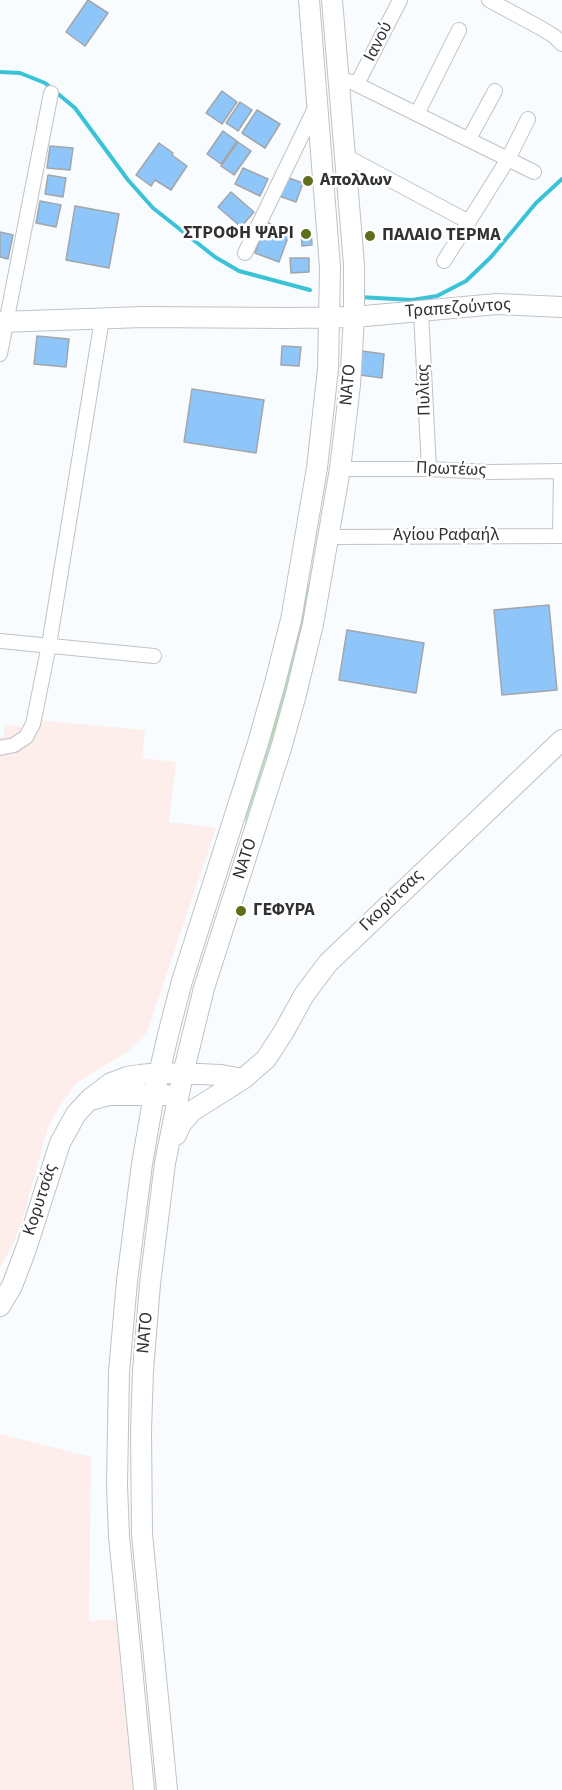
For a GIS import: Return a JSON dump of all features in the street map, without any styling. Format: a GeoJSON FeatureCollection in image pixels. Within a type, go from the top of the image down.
{"type":"FeatureCollection","features":[{"type":"Feature","properties":{"kind":"main road","name":"ΝΑΤΟ"},"geometry":{"type":"LineString","coordinates":[[144,1790],[119,1536],[117,1485],[119,1372],[127,1281],[154,1095],[182,981],[258,743],[291,620],[317,468],[328,369],[330,267],[309,0]]}},
{"type":"Feature","properties":{"kind":"main road","name":"ΝΑΤΟ"},"geometry":{"type":"LineString","coordinates":[[167,1790],[142,1534],[143,1371],[150,1284],[165,1163],[178,1095],[204,988],[282,745],[313,624],[330,537],[340,469],[350,385],[354,265],[346,159],[348,82],[333,0]]}},
{"type":"Feature","properties":{"kind":"main road","name":"Τραπεζούντος"},"geometry":{"type":"LineString","coordinates":[[3,322],[142,317],[354,317],[497,304],[562,307]]}},
{"type":"Feature","properties":{"kind":"main road","name":"Γκορύτσας"},"geometry":{"type":"LineString","coordinates":[[222,1083],[243,1079],[266,1059],[304,995],[328,963],[562,740]]}},
{"type":"Feature","properties":{"kind":"main road"},"geometry":{"type":"LineString","coordinates":[[127,1077],[149,1058],[169,1031]]}},
{"type":"Feature","properties":{"kind":"main road"},"geometry":{"type":"LineString","coordinates":[[192,1037],[197,1057],[222,1083]]}},
{"type":"Feature","properties":{"kind":"main road"},"geometry":{"type":"LineString","coordinates":[[127,1077],[160,1073],[183,1074],[222,1083]]}},
{"type":"Feature","properties":{"kind":"main road","name":"Κορυτσάς"},"geometry":{"type":"LineString","coordinates":[[0,1306],[12,1286],[23,1258],[60,1143],[76,1114],[100,1097],[111,1083],[127,1077]]}},
{"type":"Feature","properties":{"kind":"main road"},"geometry":{"type":"LineString","coordinates":[[100,1097],[178,1095],[222,1083]]}},
{"type":"Feature","properties":{"kind":"main road"},"geometry":{"type":"LineString","coordinates":[[165,1163],[181,1124],[222,1083]]}},
{"type":"Feature","properties":{"kind":"main road"},"geometry":{"type":"LineString","coordinates":[[100,1097],[128,1102],[147,1133]]}},
{"type":"Feature","properties":{"kind":"street","name":"Ιανού"},"geometry":{"type":"LineString","coordinates":[[348,82],[400,0]]}},
{"type":"Feature","properties":{"kind":"street"},"geometry":{"type":"LineString","coordinates":[[489,0],[554,36],[562,44]]}},
{"type":"Feature","properties":{"kind":"street"},"geometry":{"type":"LineString","coordinates":[[417,114],[459,30]]}},
{"type":"Feature","properties":{"kind":"street"},"geometry":{"type":"LineString","coordinates":[[348,82],[534,172]]}},
{"type":"Feature","properties":{"kind":"street"},"geometry":{"type":"LineString","coordinates":[[469,139],[495,91]]}},
{"type":"Feature","properties":{"kind":"street"},"geometry":{"type":"LineString","coordinates":[[0,354],[3,322],[51,93]]}},
{"type":"Feature","properties":{"kind":"street"},"geometry":{"type":"LineString","coordinates":[[245,253],[318,101]]}},
{"type":"Feature","properties":{"kind":"street"},"geometry":{"type":"LineString","coordinates":[[444,261],[508,159],[528,119]]}},
{"type":"Feature","properties":{"kind":"street"},"geometry":{"type":"LineString","coordinates":[[346,159],[353,160],[469,222]]}},
{"type":"Feature","properties":{"kind":"street","name":"Πυλίας"},"geometry":{"type":"LineString","coordinates":[[422,312],[429,469]]}},
{"type":"Feature","properties":{"kind":"street"},"geometry":{"type":"LineString","coordinates":[[0,748],[14,746],[26,737],[33,724],[49,645],[102,319]]}},
{"type":"Feature","properties":{"kind":"street","name":"Πρωτέως"},"geometry":{"type":"LineString","coordinates":[[340,469],[561,471]]}},
{"type":"Feature","properties":{"kind":"street"},"geometry":{"type":"LineString","coordinates":[[561,471],[561,536]]}},
{"type":"Feature","properties":{"kind":"street","name":"Αγίου Ραφαήλ"},"geometry":{"type":"LineString","coordinates":[[330,537],[561,536]]}},
{"type":"Feature","properties":{"kind":"street"},"geometry":{"type":"LineString","coordinates":[[0,641],[154,656]]}},
{"type":"Feature","properties":{"kind":"shaded area"},"geometry":{"type":"Polygon","coordinates":[[[26,719],[145,730],[142,758],[176,762],[169,822],[216,828],[147,1032],[127,1052],[78,1082],[63,1101],[48,1127],[23,1218],[13,1244],[0,1267],[0,737],[4,737],[5,725],[24,727],[26,719]]]}},
{"type":"Feature","properties":{"kind":"shaded area"},"geometry":{"type":"Polygon","coordinates":[[[0,1434],[91,1457],[89,1621],[116,1619],[133,1790],[0,1790],[0,1434]]]}},
{"type":"Feature","properties":{"kind":"green space"},"geometry":{"type":"Polygon","coordinates":[[[306,584],[310,584],[294,666],[245,824],[246,815],[306,584]]]}},
{"type":"Feature","properties":{"kind":"building"},"geometry":{"type":"Polygon","coordinates":[[[88,0],[108,13],[85,46],[66,32],[88,0]]]}},
{"type":"Feature","properties":{"kind":"building"},"geometry":{"type":"Polygon","coordinates":[[[222,91],[237,102],[222,124],[206,113],[222,91]]]}},
{"type":"Feature","properties":{"kind":"building"},"geometry":{"type":"Polygon","coordinates":[[[240,102],[252,110],[238,131],[226,123],[240,102]]]}},
{"type":"Feature","properties":{"kind":"building"},"geometry":{"type":"Polygon","coordinates":[[[257,110],[280,124],[265,148],[242,133],[257,110]]]}},
{"type":"Feature","properties":{"kind":"building"},"geometry":{"type":"Polygon","coordinates":[[[223,131],[237,141],[221,164],[207,154],[223,131]]]}},
{"type":"Feature","properties":{"kind":"building"},"geometry":{"type":"Polygon","coordinates":[[[238,142],[251,151],[234,175],[221,166],[238,142]]]}},
{"type":"Feature","properties":{"kind":"building"},"geometry":{"type":"Polygon","coordinates":[[[159,143],[187,166],[171,190],[155,180],[151,186],[136,175],[159,143]]]}},
{"type":"Feature","properties":{"kind":"building"},"geometry":{"type":"Polygon","coordinates":[[[50,146],[73,148],[70,170],[47,168],[50,146]]]}},
{"type":"Feature","properties":{"kind":"building"},"geometry":{"type":"Polygon","coordinates":[[[243,168],[268,179],[260,196],[235,184],[243,168]]]}},
{"type":"Feature","properties":{"kind":"building"},"geometry":{"type":"Polygon","coordinates":[[[48,175],[66,178],[63,197],[45,194],[48,175]]]}},
{"type":"Feature","properties":{"kind":"building"},"geometry":{"type":"Polygon","coordinates":[[[286,177],[303,183],[296,202],[279,196],[286,177]]]}},
{"type":"Feature","properties":{"kind":"building"},"geometry":{"type":"Polygon","coordinates":[[[231,192],[254,212],[241,227],[218,207],[231,192]]]}},
{"type":"Feature","properties":{"kind":"building"},"geometry":{"type":"Polygon","coordinates":[[[40,201],[61,205],[56,227],[36,223],[40,201]]]}},
{"type":"Feature","properties":{"kind":"building"},"geometry":{"type":"Polygon","coordinates":[[[75,206],[119,214],[109,268],[66,260],[75,206]]]}},
{"type":"Feature","properties":{"kind":"building"},"geometry":{"type":"Polygon","coordinates":[[[266,222],[290,232],[279,262],[255,253],[266,222]]]}},
{"type":"Feature","properties":{"kind":"building"},"geometry":{"type":"Polygon","coordinates":[[[311,231],[312,245],[302,246],[301,232],[311,231]]]}},
{"type":"Feature","properties":{"kind":"building"},"geometry":{"type":"Polygon","coordinates":[[[0,232],[13,235],[8,259],[0,257],[0,232]]]}},
{"type":"Feature","properties":{"kind":"building"},"geometry":{"type":"Polygon","coordinates":[[[290,258],[309,258],[309,272],[291,273],[290,258]]]}},
{"type":"Feature","properties":{"kind":"building"},"geometry":{"type":"Polygon","coordinates":[[[37,336],[69,339],[66,367],[34,364],[37,336]]]}},
{"type":"Feature","properties":{"kind":"building"},"geometry":{"type":"Polygon","coordinates":[[[282,346],[301,347],[299,366],[281,365],[282,346]]]}},
{"type":"Feature","properties":{"kind":"building"},"geometry":{"type":"Polygon","coordinates":[[[362,351],[384,354],[382,378],[360,375],[362,351]]]}},
{"type":"Feature","properties":{"kind":"building"},"geometry":{"type":"Polygon","coordinates":[[[192,389],[264,400],[256,453],[184,442],[192,389]]]}},
{"type":"Feature","properties":{"kind":"building"},"geometry":{"type":"Polygon","coordinates":[[[549,605],[557,690],[502,695],[494,610],[549,605]]]}},
{"type":"Feature","properties":{"kind":"building"},"geometry":{"type":"Polygon","coordinates":[[[347,630],[424,643],[416,693],[339,680],[347,630]]]}},
{"type":"Feature","properties":{"kind":"waterway"},"geometry":{"type":"LineString","coordinates":[[0,72],[20,73],[45,83],[75,108],[128,180],[153,208],[215,257],[239,271],[310,290]]}},
{"type":"Feature","properties":{"kind":"waterway"},"geometry":{"type":"LineString","coordinates":[[359,297],[412,300],[437,296],[466,281],[491,257],[536,203],[562,179]]}},
{"type":"Feature","properties":{"kind":"place","name":"Απολλων"},"geometry":{"type":"Point","coordinates":[308,181]}},
{"type":"Feature","properties":{"kind":"place","name":"ΣΤΡΟΦΗ ΨΑΡΙ"},"geometry":{"type":"Point","coordinates":[306,234]}},
{"type":"Feature","properties":{"kind":"place","name":"ΠΑΛΑΙΟ ΤΕΡΜΑ"},"geometry":{"type":"Point","coordinates":[370,236]}},
{"type":"Feature","properties":{"kind":"place","name":"ΓΕΦΥΡΑ"},"geometry":{"type":"Point","coordinates":[241,911]}}]}
